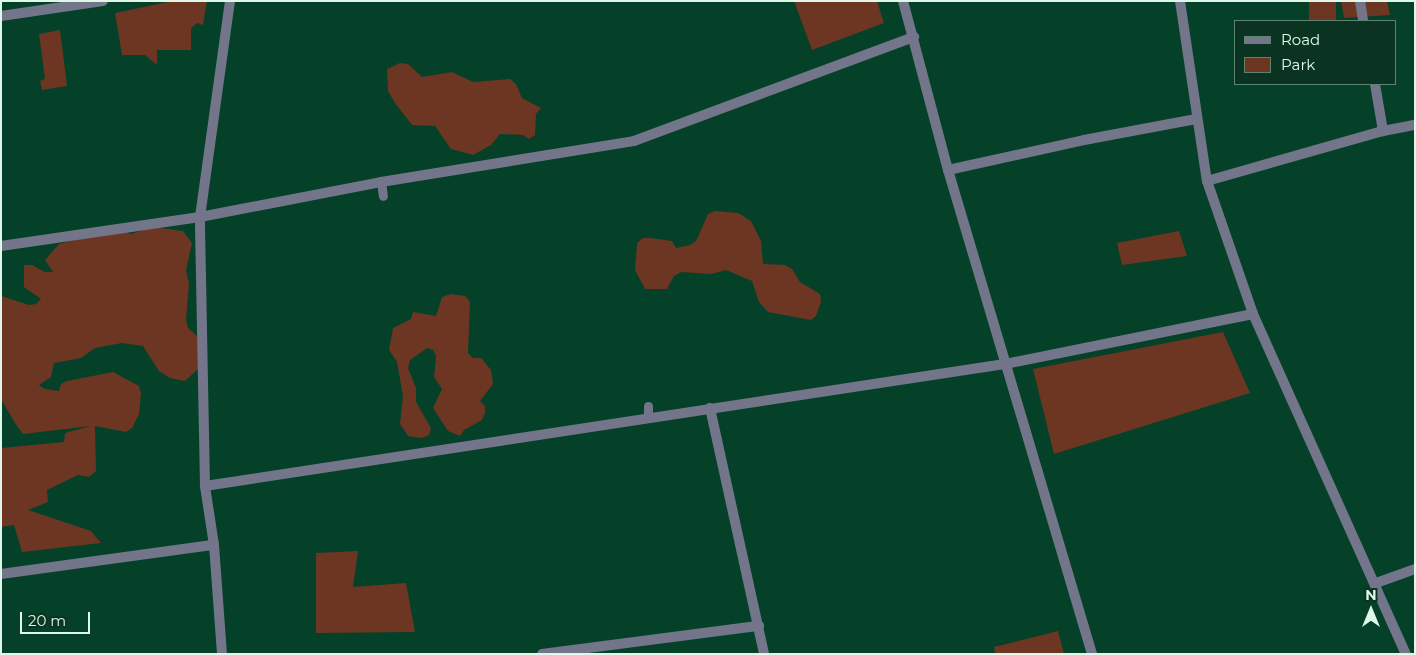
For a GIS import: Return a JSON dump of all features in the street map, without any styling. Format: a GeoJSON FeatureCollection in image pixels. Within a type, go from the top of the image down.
{"type":"FeatureCollection","features":[{"type":"Feature","properties":{"kind":"street"},"geometry":{"type":"LineString","coordinates":[[1,16],[103,1]]}},
{"type":"Feature","properties":{"kind":"street"},"geometry":{"type":"LineString","coordinates":[[222,654],[214,545],[205,486],[200,217],[230,1]]}},
{"type":"Feature","properties":{"kind":"street"},"geometry":{"type":"LineString","coordinates":[[903,1],[948,170],[1092,654]]}},
{"type":"Feature","properties":{"kind":"street"},"geometry":{"type":"LineString","coordinates":[[1180,1],[1196,119],[1208,181],[1253,314],[1319,466],[1376,583],[1406,654]]}},
{"type":"Feature","properties":{"kind":"street"},"geometry":{"type":"LineString","coordinates":[[1360,1],[1363,20]]}},
{"type":"Feature","properties":{"kind":"street"},"geometry":{"type":"LineString","coordinates":[[1,246],[200,217],[381,182],[634,141],[914,37]]}},
{"type":"Feature","properties":{"kind":"street"},"geometry":{"type":"LineString","coordinates":[[1374,85],[1383,131]]}},
{"type":"Feature","properties":{"kind":"street"},"geometry":{"type":"LineString","coordinates":[[948,170],[1084,140],[1196,119]]}},
{"type":"Feature","properties":{"kind":"street"},"geometry":{"type":"LineString","coordinates":[[1208,181],[1383,131],[1415,125]]}},
{"type":"Feature","properties":{"kind":"street"},"geometry":{"type":"LineString","coordinates":[[205,486],[1005,364],[1253,314]]}},
{"type":"Feature","properties":{"kind":"street"},"geometry":{"type":"LineString","coordinates":[[710,408],[764,654]]}},
{"type":"Feature","properties":{"kind":"street"},"geometry":{"type":"LineString","coordinates":[[1,574],[214,545]]}},
{"type":"Feature","properties":{"kind":"street"},"geometry":{"type":"LineString","coordinates":[[1376,583],[1415,569]]}},
{"type":"Feature","properties":{"kind":"street"},"geometry":{"type":"LineString","coordinates":[[542,654],[759,626]]}},
{"type":"Feature","properties":{"kind":"lane"},"geometry":{"type":"LineString","coordinates":[[381,182],[383,196]]}},
{"type":"Feature","properties":{"kind":"lane"},"geometry":{"type":"LineString","coordinates":[[648,406],[648,418]]}},
{"type":"Feature","properties":{"kind":"green space"},"geometry":{"type":"Polygon","coordinates":[[[173,1],[207,1],[203,25],[197,23],[191,28],[191,50],[157,50],[157,65],[145,55],[122,55],[115,13],[173,1]]]}},
{"type":"Feature","properties":{"kind":"green space"},"geometry":{"type":"Polygon","coordinates":[[[794,1],[877,1],[884,23],[812,50],[794,1]]]}},
{"type":"Feature","properties":{"kind":"green space"},"geometry":{"type":"Polygon","coordinates":[[[1309,1],[1336,1],[1336,20],[1309,20],[1309,1]]]}},
{"type":"Feature","properties":{"kind":"green space"},"geometry":{"type":"Polygon","coordinates":[[[1341,1],[1387,1],[1390,15],[1344,18],[1341,1]]]}},
{"type":"Feature","properties":{"kind":"green space"},"geometry":{"type":"Polygon","coordinates":[[[60,30],[67,86],[42,90],[40,81],[45,79],[39,34],[60,30]]]}},
{"type":"Feature","properties":{"kind":"green space"},"geometry":{"type":"Polygon","coordinates":[[[400,63],[408,64],[422,77],[452,72],[473,82],[510,79],[516,84],[522,98],[541,108],[536,114],[535,135],[529,139],[523,135],[500,134],[491,145],[473,155],[451,149],[435,126],[412,125],[395,103],[388,91],[387,69],[400,63]]]}},
{"type":"Feature","properties":{"kind":"green space"},"geometry":{"type":"Polygon","coordinates":[[[715,211],[738,213],[751,221],[761,241],[763,264],[785,265],[792,269],[800,282],[820,294],[821,302],[816,316],[811,320],[768,312],[759,302],[752,281],[726,270],[711,274],[681,272],[674,276],[667,289],[645,289],[635,270],[637,243],[643,238],[650,238],[672,241],[676,248],[690,245],[696,241],[708,214],[715,211]]]}},
{"type":"Feature","properties":{"kind":"green space"},"geometry":{"type":"Polygon","coordinates":[[[153,227],[183,231],[192,243],[186,270],[189,284],[186,320],[188,328],[199,338],[200,367],[185,381],[170,378],[159,371],[143,346],[122,343],[95,348],[81,358],[54,363],[51,377],[39,385],[45,389],[59,391],[61,384],[67,381],[113,372],[139,386],[141,393],[139,414],[132,428],[126,432],[95,426],[96,471],[89,477],[78,475],[47,490],[48,502],[28,510],[91,531],[101,543],[22,552],[14,525],[1,527],[1,448],[64,442],[65,433],[91,426],[23,434],[15,423],[1,399],[1,296],[29,305],[36,304],[41,299],[24,287],[24,265],[32,265],[45,272],[53,272],[45,260],[59,244],[118,229],[131,234],[153,227]]]}},
{"type":"Feature","properties":{"kind":"green space"},"geometry":{"type":"Polygon","coordinates":[[[1179,231],[1187,256],[1122,265],[1117,243],[1179,231]]]}},
{"type":"Feature","properties":{"kind":"green space"},"geometry":{"type":"Polygon","coordinates":[[[451,294],[465,296],[470,302],[468,353],[473,358],[481,358],[491,370],[493,384],[480,401],[485,406],[485,413],[482,420],[464,430],[460,436],[448,431],[433,408],[442,389],[434,377],[436,356],[433,350],[427,348],[410,360],[408,368],[416,388],[416,402],[431,428],[429,435],[422,438],[408,436],[400,424],[403,396],[397,362],[389,350],[393,328],[411,319],[413,312],[436,316],[442,297],[451,294]]]}},
{"type":"Feature","properties":{"kind":"green space"},"geometry":{"type":"Polygon","coordinates":[[[1223,332],[1250,393],[1054,454],[1033,369],[1223,332]]]}},
{"type":"Feature","properties":{"kind":"green space"},"geometry":{"type":"Polygon","coordinates":[[[358,551],[353,587],[406,583],[415,632],[316,633],[316,553],[358,551]]]}},
{"type":"Feature","properties":{"kind":"green space"},"geometry":{"type":"Polygon","coordinates":[[[1058,631],[1064,654],[995,654],[994,647],[1058,631]]]}}]}
